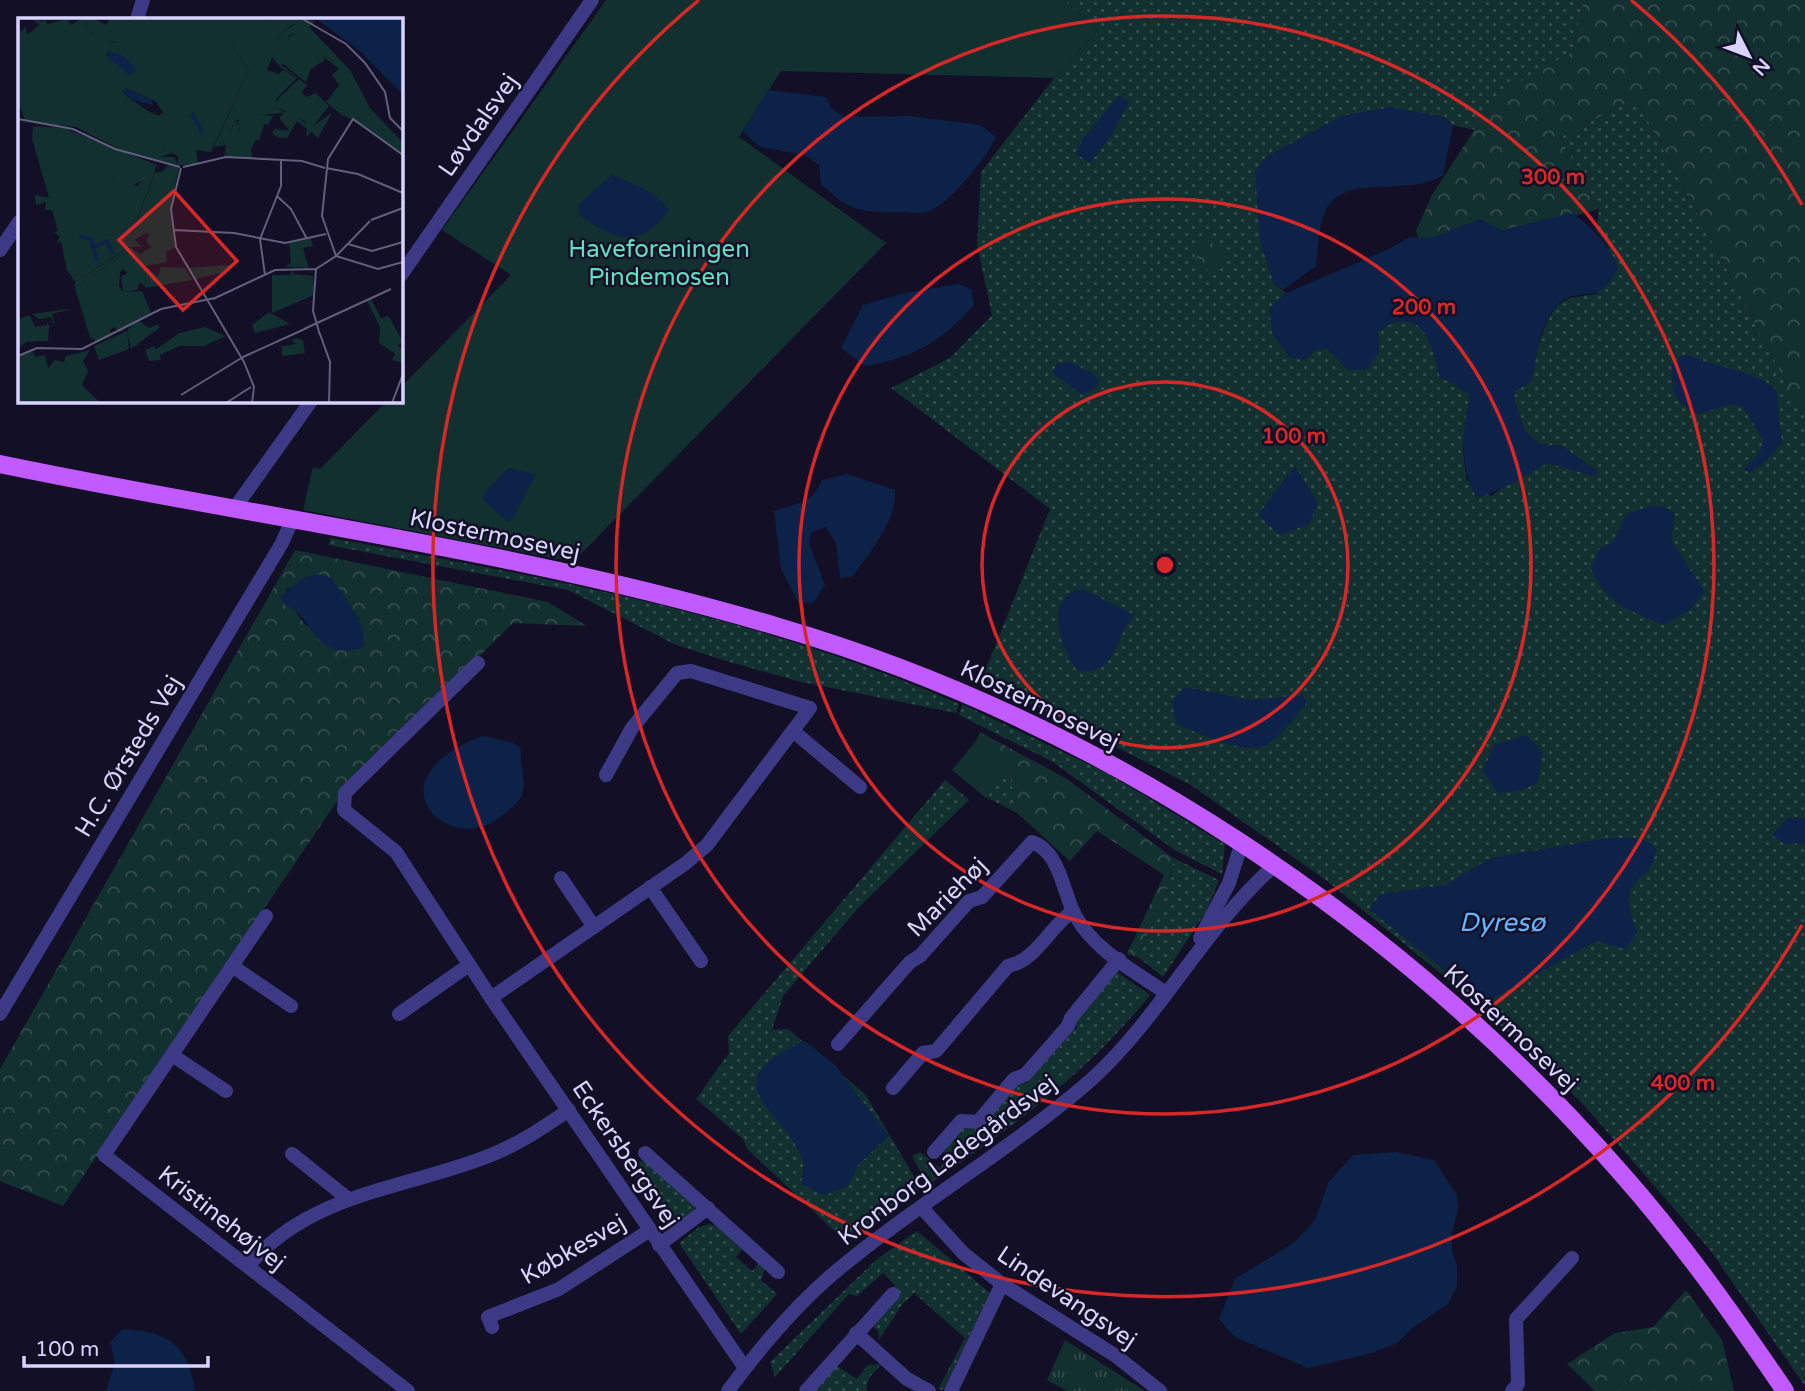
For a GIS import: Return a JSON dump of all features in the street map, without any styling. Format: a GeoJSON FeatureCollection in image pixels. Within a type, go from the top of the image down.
{"type":"FeatureCollection","features":[{"type":"Feature","properties":{"kind":"main road","name":"Klostermosevej"},"geometry":{"type":"LineString","coordinates":[[0,464],[661,594],[782,627],[894,665],[990,705],[1126,774],[1274,866],[1332,907],[1444,996],[1560,1107],[1669,1231],[1731,1311],[1785,1391]]}},
{"type":"Feature","properties":{"kind":"main road","name":"Klostermosevej"},"geometry":{"type":"LineString","coordinates":[[0,474],[46,473]]}},
{"type":"Feature","properties":{"kind":"street"},"geometry":{"type":"LineString","coordinates":[[137,18],[143,0]]}},
{"type":"Feature","properties":{"kind":"street","name":"Løvdalsvej"},"geometry":{"type":"LineString","coordinates":[[402,274],[592,0]]}},
{"type":"Feature","properties":{"kind":"street"},"geometry":{"type":"LineString","coordinates":[[0,250],[18,223]]}},
{"type":"Feature","properties":{"kind":"street"},"geometry":{"type":"LineString","coordinates":[[234,509],[310,402]]}},
{"type":"Feature","properties":{"kind":"street","name":"H.C. Ørsteds Vej"},"geometry":{"type":"LineString","coordinates":[[0,1014],[282,542],[292,520]]}},
{"type":"Feature","properties":{"kind":"street","name":"Eckersbergsvej"},"geometry":{"type":"LineString","coordinates":[[478,663],[345,793],[344,810],[396,852],[491,998],[745,1368]]}},
{"type":"Feature","properties":{"kind":"street"},"geometry":{"type":"LineString","coordinates":[[491,998],[707,845],[810,708],[691,671],[677,673],[632,728],[606,775]]}},
{"type":"Feature","properties":{"kind":"street"},"geometry":{"type":"LineString","coordinates":[[793,731],[860,787]]}},
{"type":"Feature","properties":{"kind":"street","name":"Mariehøj"},"geometry":{"type":"LineString","coordinates":[[838,1044],[910,962],[920,956],[969,901],[982,897],[1032,842],[1040,845],[1061,876],[1073,911],[1095,942],[1166,993]]}},
{"type":"Feature","properties":{"kind":"street","name":"Kronborg Ladegårdsvej"},"geometry":{"type":"LineString","coordinates":[[1190,962],[1193,949],[1229,883],[1241,845]]}},
{"type":"Feature","properties":{"kind":"street","name":"Kronborg Ladegårdsvej"},"geometry":{"type":"LineString","coordinates":[[728,1391],[790,1315],[834,1273],[1094,1077],[1134,1034],[1245,892],[1274,866]]}},
{"type":"Feature","properties":{"kind":"street"},"geometry":{"type":"LineString","coordinates":[[561,878],[594,927]]}},
{"type":"Feature","properties":{"kind":"street"},"geometry":{"type":"LineString","coordinates":[[650,887],[701,961]]}},
{"type":"Feature","properties":{"kind":"street"},"geometry":{"type":"LineString","coordinates":[[893,1088],[923,1053],[936,1051],[1008,966],[1022,963],[1060,919],[1073,911]]}},
{"type":"Feature","properties":{"kind":"street","name":"Kristinehøjvej"},"geometry":{"type":"LineString","coordinates":[[266,916],[104,1155],[408,1391]]}},
{"type":"Feature","properties":{"kind":"street"},"geometry":{"type":"LineString","coordinates":[[934,1152],[961,1121],[978,1122],[1014,1079],[1025,1075],[1033,1067],[1119,959]]}},
{"type":"Feature","properties":{"kind":"street"},"geometry":{"type":"LineString","coordinates":[[399,1014],[469,965]]}},
{"type":"Feature","properties":{"kind":"street"},"geometry":{"type":"LineString","coordinates":[[232,966],[291,1006]]}},
{"type":"Feature","properties":{"kind":"street"},"geometry":{"type":"LineString","coordinates":[[172,1055],[226,1091]]}},
{"type":"Feature","properties":{"kind":"street"},"geometry":{"type":"LineString","coordinates":[[248,1266],[282,1232],[346,1198],[490,1156],[518,1143],[569,1110]]}},
{"type":"Feature","properties":{"kind":"street"},"geometry":{"type":"LineString","coordinates":[[645,1153],[778,1272]]}},
{"type":"Feature","properties":{"kind":"street"},"geometry":{"type":"LineString","coordinates":[[292,1154],[346,1198]]}},
{"type":"Feature","properties":{"kind":"street"},"geometry":{"type":"LineString","coordinates":[[659,1245],[708,1208]]}},
{"type":"Feature","properties":{"kind":"street","name":"Lindevangsvej"},"geometry":{"type":"LineString","coordinates":[[922,1208],[963,1253],[1002,1284],[1116,1356],[1160,1391]]}},
{"type":"Feature","properties":{"kind":"street","name":"Købkesvej"},"geometry":{"type":"LineString","coordinates":[[492,1327],[488,1317],[559,1289],[650,1230]]}},
{"type":"Feature","properties":{"kind":"street"},"geometry":{"type":"LineString","coordinates":[[1511,1391],[1518,1384],[1516,1319],[1572,1258]]}},
{"type":"Feature","properties":{"kind":"street"},"geometry":{"type":"LineString","coordinates":[[951,1391],[1002,1284]]}},
{"type":"Feature","properties":{"kind":"street"},"geometry":{"type":"LineString","coordinates":[[806,1391],[893,1294]]}},
{"type":"Feature","properties":{"kind":"street"},"geometry":{"type":"LineString","coordinates":[[856,1333],[907,1379],[929,1391]]}},
{"type":"Feature","properties":{"kind":"green space","name":"Haveforeningen Pindemosen"},"geometry":{"type":"Polygon","coordinates":[[[606,0],[1064,0],[1098,31],[1054,78],[781,71],[739,137],[886,243],[573,562],[303,510],[313,467],[320,469],[386,402],[402,402],[402,386],[511,275],[442,230],[606,0]]]}},
{"type":"Feature","properties":{"kind":"green space"},"geometry":{"type":"Polygon","coordinates":[[[1064,0],[1584,0],[1572,52],[1498,95],[1475,130],[1453,125],[1443,117],[1342,116],[1265,158],[1274,284],[1286,293],[1269,310],[1304,360],[1314,351],[1327,348],[1348,370],[1379,352],[1378,331],[1393,323],[1405,321],[1415,324],[1428,339],[1440,377],[1470,394],[1463,449],[1466,479],[1491,496],[1507,484],[1547,463],[1597,476],[1597,471],[1562,446],[1539,444],[1524,430],[1514,400],[1515,391],[1534,370],[1542,334],[1555,309],[1569,299],[1597,294],[1609,247],[1596,230],[1599,209],[1560,137],[1636,98],[1805,418],[1805,1386],[1710,1250],[1583,1104],[1477,1003],[1327,881],[1191,785],[982,679],[1050,509],[891,388],[950,358],[992,315],[977,244],[981,172],[1054,78],[1098,31],[1064,0]]]}},
{"type":"Feature","properties":{"kind":"green space"},"geometry":{"type":"Polygon","coordinates":[[[1584,0],[1805,0],[1805,418],[1636,98],[1560,137],[1599,209],[1425,259],[1416,231],[1432,195],[1497,95],[1572,52],[1584,0]]]}},
{"type":"Feature","properties":{"kind":"green space"},"geometry":{"type":"Polygon","coordinates":[[[1208,240],[1225,253],[1225,266],[1212,274],[1198,263],[1194,252],[1200,242],[1208,240]]]}},
{"type":"Feature","properties":{"kind":"green space"},"geometry":{"type":"Polygon","coordinates":[[[331,538],[571,585],[729,623],[807,646],[959,704],[956,713],[797,681],[674,644],[568,590],[328,545],[331,538]]]}},
{"type":"Feature","properties":{"kind":"green space"},"geometry":{"type":"Polygon","coordinates":[[[295,550],[548,602],[587,626],[513,623],[348,785],[63,1206],[0,1181],[0,1069],[295,550]],[[293,587],[286,589],[293,608],[306,626],[360,619],[349,609],[341,591],[293,587]]]}},
{"type":"Feature","properties":{"kind":"green space"},"geometry":{"type":"Polygon","coordinates":[[[962,704],[1107,773],[1225,844],[1222,874],[1176,851],[1053,762],[959,715],[962,704]]]}},
{"type":"Feature","properties":{"kind":"green space"},"geometry":{"type":"Polygon","coordinates":[[[980,732],[1067,779],[1173,858],[1171,880],[1138,957],[1127,954],[1164,875],[1097,831],[1070,861],[1017,813],[1009,770],[975,742],[980,732]]]}},
{"type":"Feature","properties":{"kind":"green space"},"geometry":{"type":"Polygon","coordinates":[[[975,742],[1009,770],[986,798],[952,770],[975,742]]]}},
{"type":"Feature","properties":{"kind":"green space"},"geometry":{"type":"Polygon","coordinates":[[[1009,770],[1017,813],[986,797],[1009,770]]]}},
{"type":"Feature","properties":{"kind":"green space"},"geometry":{"type":"Polygon","coordinates":[[[945,780],[969,800],[859,907],[783,996],[772,1030],[788,1029],[865,1094],[921,1188],[845,1241],[747,1149],[743,1139],[696,1099],[729,1053],[728,1036],[945,780]]]}},
{"type":"Feature","properties":{"kind":"green space"},"geometry":{"type":"Polygon","coordinates":[[[1173,858],[1219,880],[1207,910],[1163,977],[1138,957],[1171,880],[1173,858]]]}},
{"type":"Feature","properties":{"kind":"green space"},"geometry":{"type":"Polygon","coordinates":[[[1117,972],[1150,995],[1125,1025],[1046,1099],[928,1186],[912,1156],[920,1152],[940,1168],[946,1159],[944,1151],[962,1129],[982,1128],[1020,1083],[1027,1083],[1077,1027],[1076,1019],[1117,972]]]}},
{"type":"Feature","properties":{"kind":"green space"},"geometry":{"type":"Polygon","coordinates":[[[641,1161],[649,1162],[696,1204],[694,1211],[672,1230],[630,1170],[641,1161]]]}},
{"type":"Feature","properties":{"kind":"green space"},"geometry":{"type":"Polygon","coordinates":[[[709,1224],[718,1227],[742,1249],[736,1257],[752,1271],[759,1263],[765,1269],[761,1280],[777,1294],[741,1334],[679,1243],[699,1227],[709,1224]]]}},
{"type":"Feature","properties":{"kind":"green space"},"geometry":{"type":"Polygon","coordinates":[[[917,1231],[990,1293],[943,1390],[938,1389],[965,1338],[914,1293],[901,1306],[879,1340],[878,1331],[872,1325],[895,1285],[883,1273],[857,1296],[849,1294],[775,1377],[770,1362],[876,1260],[917,1231]]]}},
{"type":"Feature","properties":{"kind":"green space"},"geometry":{"type":"Polygon","coordinates":[[[1686,1290],[1722,1340],[1734,1391],[1595,1391],[1567,1364],[1615,1333],[1653,1327],[1686,1290]]]}},
{"type":"Feature","properties":{"kind":"green space"},"geometry":{"type":"Polygon","coordinates":[[[1065,1340],[1145,1391],[1067,1391],[1047,1380],[1065,1340]]]}},
{"type":"Feature","properties":{"kind":"green space"},"geometry":{"type":"Polygon","coordinates":[[[882,1364],[869,1379],[867,1391],[811,1391],[835,1365],[857,1379],[868,1365],[882,1364]]]}},
{"type":"Feature","properties":{"kind":"water"},"geometry":{"type":"Polygon","coordinates":[[[768,90],[826,97],[831,108],[844,117],[910,116],[980,125],[996,137],[966,180],[935,208],[920,213],[865,211],[848,205],[821,184],[819,165],[805,155],[760,147],[743,132],[768,90]]]}},
{"type":"Feature","properties":{"kind":"water"},"geometry":{"type":"Polygon","coordinates":[[[1119,96],[1129,102],[1111,136],[1090,163],[1076,154],[1082,140],[1119,96]]]}},
{"type":"Feature","properties":{"kind":"water"},"geometry":{"type":"Polygon","coordinates":[[[1391,107],[1443,117],[1453,125],[1443,175],[1412,185],[1361,188],[1334,199],[1323,218],[1316,266],[1283,290],[1274,284],[1260,241],[1255,172],[1265,158],[1342,116],[1391,107]]]}},
{"type":"Feature","properties":{"kind":"water"},"geometry":{"type":"Polygon","coordinates":[[[612,175],[650,193],[669,209],[648,231],[637,236],[614,235],[590,223],[578,213],[578,205],[612,175]]]}},
{"type":"Feature","properties":{"kind":"water"},"geometry":{"type":"Polygon","coordinates":[[[1572,213],[1599,237],[1618,267],[1604,288],[1566,299],[1552,312],[1540,341],[1531,382],[1515,391],[1514,400],[1524,430],[1539,444],[1562,446],[1597,471],[1597,477],[1547,463],[1502,488],[1476,497],[1470,485],[1464,459],[1465,421],[1470,394],[1440,377],[1428,340],[1423,330],[1415,324],[1405,321],[1393,323],[1378,331],[1379,352],[1368,369],[1348,370],[1327,348],[1314,351],[1304,360],[1290,358],[1273,335],[1269,309],[1286,293],[1389,249],[1410,237],[1431,238],[1481,219],[1502,230],[1572,213]]]}},
{"type":"Feature","properties":{"kind":"water"},"geometry":{"type":"Polygon","coordinates":[[[958,284],[971,289],[974,305],[950,329],[925,346],[897,358],[864,366],[841,348],[863,305],[901,294],[958,284]]]}},
{"type":"Feature","properties":{"kind":"water"},"geometry":{"type":"Polygon","coordinates":[[[1686,354],[1755,377],[1776,389],[1782,443],[1762,465],[1749,472],[1744,469],[1760,452],[1763,440],[1743,407],[1732,404],[1698,414],[1678,399],[1672,382],[1672,363],[1686,354]]]}},
{"type":"Feature","properties":{"kind":"water"},"geometry":{"type":"Polygon","coordinates":[[[1070,362],[1092,373],[1099,381],[1094,389],[1082,395],[1052,372],[1058,363],[1070,362]]]}},
{"type":"Feature","properties":{"kind":"water"},"geometry":{"type":"Polygon","coordinates":[[[1295,466],[1318,503],[1309,524],[1280,535],[1258,515],[1295,466]]]}},
{"type":"Feature","properties":{"kind":"water"},"geometry":{"type":"Polygon","coordinates":[[[508,468],[536,474],[513,518],[508,522],[483,500],[485,492],[508,468]]]}},
{"type":"Feature","properties":{"kind":"water"},"geometry":{"type":"Polygon","coordinates":[[[847,474],[895,490],[892,513],[881,535],[853,576],[840,578],[836,543],[826,527],[811,532],[809,544],[825,585],[813,603],[798,602],[781,569],[774,511],[809,498],[819,488],[822,480],[847,474]]]}},
{"type":"Feature","properties":{"kind":"water"},"geometry":{"type":"Polygon","coordinates":[[[1652,506],[1664,507],[1675,514],[1671,540],[1704,591],[1691,609],[1664,625],[1611,598],[1596,580],[1591,568],[1599,549],[1613,543],[1626,514],[1652,506]]]}},
{"type":"Feature","properties":{"kind":"water"},"geometry":{"type":"Polygon","coordinates":[[[317,574],[331,578],[348,602],[359,620],[364,647],[334,649],[316,636],[295,610],[286,606],[280,597],[303,578],[317,574]]]}},
{"type":"Feature","properties":{"kind":"water"},"geometry":{"type":"Polygon","coordinates":[[[1083,589],[1134,615],[1107,662],[1091,671],[1078,671],[1066,650],[1058,624],[1058,612],[1062,602],[1070,594],[1083,589]]]}},
{"type":"Feature","properties":{"kind":"water"},"geometry":{"type":"Polygon","coordinates":[[[1185,687],[1251,700],[1303,695],[1307,703],[1270,743],[1256,748],[1245,747],[1220,741],[1176,723],[1172,701],[1185,687]]]}},
{"type":"Feature","properties":{"kind":"water"},"geometry":{"type":"Polygon","coordinates":[[[1526,735],[1542,752],[1538,783],[1518,791],[1498,793],[1483,771],[1494,745],[1526,735]]]}},
{"type":"Feature","properties":{"kind":"water"},"geometry":{"type":"Polygon","coordinates":[[[483,736],[514,743],[521,748],[524,783],[522,795],[504,814],[483,826],[462,828],[443,822],[429,810],[424,793],[429,774],[448,754],[483,736]]]}},
{"type":"Feature","properties":{"kind":"water"},"geometry":{"type":"Polygon","coordinates":[[[1788,818],[1805,818],[1805,843],[1784,844],[1772,835],[1788,818]]]}},
{"type":"Feature","properties":{"kind":"water","name":"Dyresø"},"geometry":{"type":"Polygon","coordinates":[[[1609,838],[1641,838],[1656,848],[1648,870],[1631,889],[1630,912],[1637,933],[1625,949],[1596,941],[1485,1003],[1369,909],[1381,894],[1445,885],[1491,858],[1609,838]]]}},
{"type":"Feature","properties":{"kind":"water"},"geometry":{"type":"Polygon","coordinates":[[[805,1041],[835,1065],[889,1136],[859,1164],[847,1187],[824,1195],[801,1184],[803,1162],[795,1144],[761,1098],[756,1085],[760,1071],[775,1056],[805,1041]]]}},
{"type":"Feature","properties":{"kind":"water"},"geometry":{"type":"Polygon","coordinates":[[[1397,1152],[1434,1160],[1457,1195],[1458,1210],[1452,1233],[1452,1250],[1457,1265],[1457,1286],[1448,1304],[1414,1327],[1397,1343],[1372,1353],[1308,1368],[1235,1337],[1219,1319],[1235,1279],[1295,1242],[1315,1220],[1328,1183],[1353,1155],[1397,1152]]]}},
{"type":"Feature","properties":{"kind":"water"},"geometry":{"type":"Polygon","coordinates":[[[123,1329],[153,1333],[174,1344],[187,1362],[195,1391],[106,1391],[115,1363],[110,1342],[123,1329]]]}}]}
